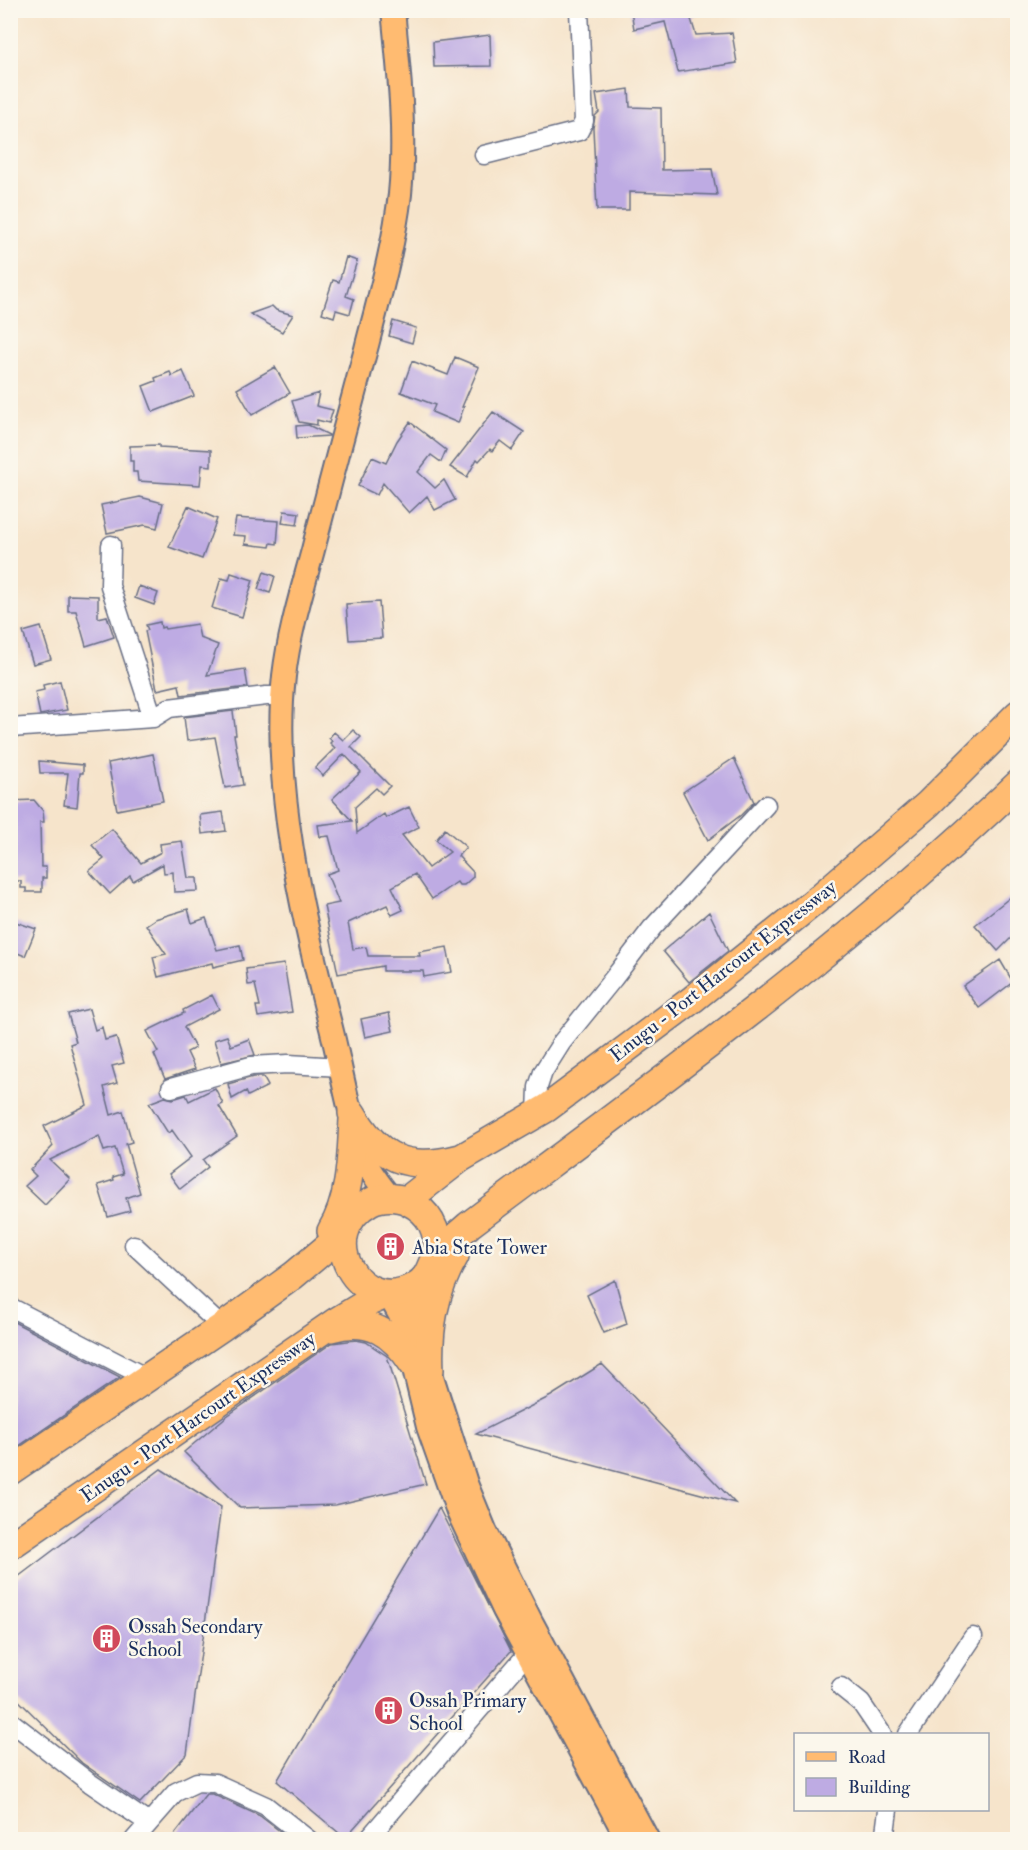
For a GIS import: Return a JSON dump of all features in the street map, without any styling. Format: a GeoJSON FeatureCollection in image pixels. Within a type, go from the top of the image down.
{"type":"FeatureCollection","features":[{"type":"Feature","properties":{"kind":"highway","name":"Enugu - Port Harcourt Expressway"},"geometry":{"type":"LineString","coordinates":[[399,1199],[461,1158],[537,1114],[693,999],[820,897],[928,804],[1017,714]]}},
{"type":"Feature","properties":{"kind":"highway"},"geometry":{"type":"LineString","coordinates":[[438,1254],[469,1225],[717,1039],[855,931],[986,815],[1017,784]]}},
{"type":"Feature","properties":{"kind":"highway"},"geometry":{"type":"LineString","coordinates":[[352,1116],[374,1144],[385,1153],[400,1159],[430,1164],[461,1158]]}},
{"type":"Feature","properties":{"kind":"highway"},"geometry":{"type":"LineString","coordinates":[[283,1283],[321,1245],[334,1226],[348,1181],[352,1116]]}},
{"type":"Feature","properties":{"kind":"highway"},"geometry":{"type":"LineString","coordinates":[[399,1199],[421,1209],[432,1221],[438,1237],[438,1254],[431,1271],[418,1284],[404,1291],[388,1294],[372,1289],[357,1279],[347,1266],[343,1250],[344,1233],[349,1221],[360,1208],[374,1200],[399,1199]]}},
{"type":"Feature","properties":{"kind":"highway"},"geometry":{"type":"LineString","coordinates":[[422,1367],[442,1279],[465,1240],[495,1206]]}},
{"type":"Feature","properties":{"kind":"highway"},"geometry":{"type":"LineString","coordinates":[[10,1471],[222,1327],[283,1283],[344,1233]]}},
{"type":"Feature","properties":{"kind":"highway","name":"Enugu - Port Harcourt Expressway"},"geometry":{"type":"LineString","coordinates":[[10,1546],[324,1330],[363,1305],[388,1294]]}},
{"type":"Feature","properties":{"kind":"highway"},"geometry":{"type":"LineString","coordinates":[[324,1330],[344,1324],[359,1324],[385,1332],[422,1367]]}},
{"type":"Feature","properties":{"kind":"main road"},"geometry":{"type":"LineString","coordinates":[[360,1208],[367,1191],[366,1162],[352,1116],[309,940],[292,844],[284,776],[282,725],[284,675],[296,613],[377,304],[400,194],[401,94],[393,10]]}},
{"type":"Feature","properties":{"kind":"main road"},"geometry":{"type":"LineString","coordinates":[[366,1162],[399,1199]]}},
{"type":"Feature","properties":{"kind":"main road"},"geometry":{"type":"LineString","coordinates":[[418,1284],[415,1314],[420,1339],[429,1427],[458,1512],[484,1570],[527,1654],[628,1839]]}},
{"type":"Feature","properties":{"kind":"main road"},"geometry":{"type":"LineString","coordinates":[[388,1294],[402,1319],[422,1367],[485,1530],[532,1623],[648,1839]]}},
{"type":"Feature","properties":{"kind":"street"},"geometry":{"type":"LineString","coordinates":[[484,155],[579,131],[584,121],[579,10]]}},
{"type":"Feature","properties":{"kind":"street"},"geometry":{"type":"LineString","coordinates":[[111,545],[110,586],[153,718]]}},
{"type":"Feature","properties":{"kind":"street"},"geometry":{"type":"LineString","coordinates":[[10,728],[153,718],[169,708],[283,696]]}},
{"type":"Feature","properties":{"kind":"street"},"geometry":{"type":"LineString","coordinates":[[537,1114],[538,1087],[543,1072],[562,1042],[652,928],[766,805]]}},
{"type":"Feature","properties":{"kind":"street"},"geometry":{"type":"LineString","coordinates":[[171,1088],[251,1066],[288,1064],[341,1067]]}},
{"type":"Feature","properties":{"kind":"street"},"geometry":{"type":"LineString","coordinates":[[134,1245],[222,1327]]}},
{"type":"Feature","properties":{"kind":"street"},"geometry":{"type":"LineString","coordinates":[[10,1307],[147,1378]]}},
{"type":"Feature","properties":{"kind":"street"},"geometry":{"type":"LineString","coordinates":[[909,1733],[973,1637]]}},
{"type":"Feature","properties":{"kind":"street"},"geometry":{"type":"LineString","coordinates":[[367,1839],[527,1654]]}},
{"type":"Feature","properties":{"kind":"street"},"geometry":{"type":"LineString","coordinates":[[841,1687],[861,1703],[881,1733]]}},
{"type":"Feature","properties":{"kind":"street"},"geometry":{"type":"LineString","coordinates":[[10,1721],[90,1783],[147,1822]]}},
{"type":"Feature","properties":{"kind":"street"},"geometry":{"type":"LineString","coordinates":[[134,1839],[176,1792],[196,1782],[215,1783],[266,1806],[309,1839]]}},
{"type":"Feature","properties":{"kind":"street"},"geometry":{"type":"LineString","coordinates":[[882,1839],[888,1811]]}},
{"type":"Feature","properties":{"kind":"building"},"geometry":{"type":"Polygon","coordinates":[[[631,10],[694,10],[694,15],[681,18],[690,16],[696,35],[732,33],[737,63],[678,72],[665,22],[634,29],[631,10]]]}},
{"type":"Feature","properties":{"kind":"building"},"geometry":{"type":"Polygon","coordinates":[[[490,35],[491,66],[434,67],[433,42],[490,35]]]}},
{"type":"Feature","properties":{"kind":"building"},"geometry":{"type":"Polygon","coordinates":[[[629,89],[630,107],[661,108],[662,170],[712,169],[717,195],[629,192],[629,210],[597,210],[593,128],[595,116],[599,112],[596,94],[629,89]]]}},
{"type":"Feature","properties":{"kind":"building"},"geometry":{"type":"Polygon","coordinates":[[[346,257],[357,261],[346,296],[354,299],[350,314],[336,310],[334,317],[322,313],[333,280],[339,282],[346,257]]]}},
{"type":"Feature","properties":{"kind":"building"},"geometry":{"type":"Polygon","coordinates":[[[272,306],[276,310],[293,315],[282,332],[250,314],[272,306]]]}},
{"type":"Feature","properties":{"kind":"building"},"geometry":{"type":"Polygon","coordinates":[[[393,321],[416,328],[412,343],[389,336],[393,321]]]}},
{"type":"Feature","properties":{"kind":"building"},"geometry":{"type":"Polygon","coordinates":[[[455,357],[479,367],[462,407],[464,407],[458,423],[432,412],[435,405],[401,392],[412,361],[448,375],[455,357]]]}},
{"type":"Feature","properties":{"kind":"building"},"geometry":{"type":"Polygon","coordinates":[[[275,367],[290,393],[252,415],[237,389],[275,367]]]}},
{"type":"Feature","properties":{"kind":"building"},"geometry":{"type":"Polygon","coordinates":[[[183,371],[194,396],[153,412],[143,386],[170,372],[172,376],[183,371]]]}},
{"type":"Feature","properties":{"kind":"building"},"geometry":{"type":"Polygon","coordinates":[[[319,393],[316,406],[333,410],[329,423],[317,420],[317,425],[299,422],[292,401],[319,393]]]}},
{"type":"Feature","properties":{"kind":"building"},"geometry":{"type":"Polygon","coordinates":[[[493,412],[524,432],[512,450],[500,441],[492,451],[490,449],[479,461],[477,459],[467,477],[450,467],[493,412]]]}},
{"type":"Feature","properties":{"kind":"building"},"geometry":{"type":"Polygon","coordinates":[[[410,422],[446,450],[441,462],[431,455],[418,472],[435,488],[444,480],[455,500],[435,510],[427,496],[409,513],[383,483],[377,495],[358,486],[372,457],[386,463],[410,422]]]}},
{"type":"Feature","properties":{"kind":"building"},"geometry":{"type":"Polygon","coordinates":[[[308,425],[329,436],[297,438],[296,426],[308,425]]]}},
{"type":"Feature","properties":{"kind":"building"},"geometry":{"type":"Polygon","coordinates":[[[159,445],[159,447],[211,450],[211,466],[202,465],[200,485],[138,481],[137,472],[133,472],[133,461],[130,461],[130,446],[159,445]]]}},
{"type":"Feature","properties":{"kind":"building"},"geometry":{"type":"Polygon","coordinates":[[[140,497],[163,503],[157,528],[145,525],[107,533],[101,505],[140,497]]]}},
{"type":"Feature","properties":{"kind":"building"},"geometry":{"type":"Polygon","coordinates":[[[188,506],[217,519],[202,559],[169,547],[188,506]]]}},
{"type":"Feature","properties":{"kind":"building"},"geometry":{"type":"Polygon","coordinates":[[[284,511],[299,513],[297,525],[282,523],[284,511]]]}},
{"type":"Feature","properties":{"kind":"building"},"geometry":{"type":"Polygon","coordinates":[[[236,518],[279,521],[277,544],[271,543],[270,547],[245,544],[246,536],[233,535],[236,518]]]}},
{"type":"Feature","properties":{"kind":"building"},"geometry":{"type":"Polygon","coordinates":[[[264,572],[275,576],[270,593],[258,589],[264,572]]]}},
{"type":"Feature","properties":{"kind":"building"},"geometry":{"type":"Polygon","coordinates":[[[231,573],[253,580],[242,617],[212,608],[221,578],[229,580],[231,573]]]}},
{"type":"Feature","properties":{"kind":"building"},"geometry":{"type":"Polygon","coordinates":[[[139,586],[158,593],[154,605],[135,598],[139,586]]]}},
{"type":"Feature","properties":{"kind":"building"},"geometry":{"type":"Polygon","coordinates":[[[68,595],[98,596],[98,618],[107,616],[114,637],[86,646],[76,611],[68,611],[68,595]]]}},
{"type":"Feature","properties":{"kind":"building"},"geometry":{"type":"Polygon","coordinates":[[[379,602],[382,638],[349,640],[346,604],[379,602]]]}},
{"type":"Feature","properties":{"kind":"building"},"geometry":{"type":"Polygon","coordinates":[[[160,622],[161,628],[165,629],[197,624],[200,638],[218,645],[207,675],[245,669],[248,687],[181,695],[179,685],[157,690],[145,631],[148,630],[146,625],[160,622]]]}},
{"type":"Feature","properties":{"kind":"building"},"geometry":{"type":"Polygon","coordinates":[[[41,627],[51,659],[33,664],[23,632],[41,627]]]}},
{"type":"Feature","properties":{"kind":"building"},"geometry":{"type":"Polygon","coordinates":[[[60,681],[67,710],[40,715],[35,692],[44,690],[43,685],[60,681]]]}},
{"type":"Feature","properties":{"kind":"building"},"geometry":{"type":"Polygon","coordinates":[[[233,711],[236,735],[234,735],[243,785],[225,788],[215,737],[187,741],[184,717],[233,711]]]}},
{"type":"Feature","properties":{"kind":"building"},"geometry":{"type":"Polygon","coordinates":[[[353,730],[361,737],[351,747],[390,786],[382,794],[376,788],[355,807],[357,833],[384,814],[386,818],[409,807],[419,827],[402,835],[428,868],[450,852],[436,840],[445,829],[466,847],[458,856],[473,872],[473,877],[464,885],[459,885],[457,882],[432,899],[415,874],[392,887],[403,910],[392,915],[387,905],[348,923],[353,949],[366,947],[368,956],[420,956],[419,952],[447,947],[452,972],[424,977],[423,971],[383,971],[383,966],[338,974],[324,906],[339,903],[327,874],[338,870],[329,836],[320,837],[318,825],[352,821],[332,799],[361,772],[344,754],[323,776],[315,768],[335,748],[329,738],[334,732],[343,740],[353,730]]]}},
{"type":"Feature","properties":{"kind":"building"},"geometry":{"type":"Polygon","coordinates":[[[153,754],[163,801],[117,810],[108,763],[153,754]]]}},
{"type":"Feature","properties":{"kind":"building"},"geometry":{"type":"Polygon","coordinates":[[[734,758],[754,802],[708,840],[683,792],[734,758]]]}},
{"type":"Feature","properties":{"kind":"building"},"geometry":{"type":"Polygon","coordinates":[[[39,761],[83,765],[83,773],[80,773],[77,807],[64,805],[68,773],[40,773],[39,761]]]}},
{"type":"Feature","properties":{"kind":"building"},"geometry":{"type":"Polygon","coordinates":[[[34,800],[43,811],[44,822],[40,822],[41,867],[46,867],[46,878],[42,878],[42,892],[26,892],[26,888],[21,888],[21,881],[13,881],[10,801],[34,800]]]}},
{"type":"Feature","properties":{"kind":"building"},"geometry":{"type":"Polygon","coordinates":[[[223,812],[226,831],[202,834],[200,815],[223,812]]]}},
{"type":"Feature","properties":{"kind":"building"},"geometry":{"type":"Polygon","coordinates":[[[112,829],[141,863],[161,852],[160,844],[182,841],[188,878],[197,878],[198,891],[174,892],[173,872],[164,873],[163,864],[133,881],[130,876],[110,894],[89,871],[104,859],[92,845],[112,829]]]}},
{"type":"Feature","properties":{"kind":"building"},"geometry":{"type":"Polygon","coordinates":[[[1017,892],[1017,932],[998,951],[975,925],[1017,892]]]}},
{"type":"Feature","properties":{"kind":"building"},"geometry":{"type":"Polygon","coordinates":[[[188,909],[192,923],[206,918],[217,950],[240,945],[243,960],[213,967],[212,963],[158,977],[153,957],[166,954],[146,925],[155,919],[188,909]]]}},
{"type":"Feature","properties":{"kind":"building"},"geometry":{"type":"Polygon","coordinates":[[[709,912],[728,951],[689,982],[663,951],[709,912]]]}},
{"type":"Feature","properties":{"kind":"building"},"geometry":{"type":"Polygon","coordinates":[[[10,920],[36,929],[25,956],[10,950],[10,920]]]}},
{"type":"Feature","properties":{"kind":"building"},"geometry":{"type":"Polygon","coordinates":[[[1000,960],[1013,982],[979,1008],[963,986],[1000,960]]]}},
{"type":"Feature","properties":{"kind":"building"},"geometry":{"type":"Polygon","coordinates":[[[284,964],[292,1012],[258,1017],[256,1006],[260,1006],[255,984],[248,985],[246,969],[284,964]]]}},
{"type":"Feature","properties":{"kind":"building"},"geometry":{"type":"Polygon","coordinates":[[[212,995],[219,1009],[184,1027],[195,1048],[187,1052],[195,1069],[165,1079],[154,1054],[158,1052],[147,1031],[184,1013],[183,1010],[212,995]]]}},
{"type":"Feature","properties":{"kind":"building"},"geometry":{"type":"Polygon","coordinates":[[[89,1009],[95,1030],[102,1027],[105,1040],[116,1037],[124,1063],[112,1066],[117,1083],[104,1087],[111,1115],[123,1111],[132,1142],[126,1144],[140,1193],[126,1198],[130,1211],[108,1217],[98,1185],[114,1180],[113,1177],[123,1174],[115,1148],[104,1151],[99,1136],[50,1160],[70,1179],[45,1205],[25,1186],[36,1176],[30,1170],[53,1146],[44,1126],[87,1105],[70,1044],[76,1042],[68,1014],[89,1009]]]}},
{"type":"Feature","properties":{"kind":"building"},"geometry":{"type":"Polygon","coordinates":[[[389,1013],[393,1031],[365,1037],[361,1019],[389,1013]]]}},
{"type":"Feature","properties":{"kind":"building"},"geometry":{"type":"Polygon","coordinates":[[[227,1036],[231,1046],[249,1039],[255,1055],[221,1063],[214,1040],[227,1036]]]}},
{"type":"Feature","properties":{"kind":"building"},"geometry":{"type":"Polygon","coordinates":[[[253,1077],[263,1077],[268,1086],[248,1096],[246,1091],[232,1099],[228,1084],[253,1077]]]}},
{"type":"Feature","properties":{"kind":"building"},"geometry":{"type":"Polygon","coordinates":[[[215,1088],[223,1104],[219,1106],[237,1136],[203,1160],[208,1167],[180,1189],[169,1174],[191,1157],[172,1130],[168,1133],[149,1103],[165,1097],[173,1099],[186,1095],[189,1101],[215,1088]]]}},
{"type":"Feature","properties":{"kind":"building"},"geometry":{"type":"Polygon","coordinates":[[[615,1280],[627,1324],[604,1333],[587,1295],[615,1280]]]}},
{"type":"Feature","properties":{"kind":"building"},"geometry":{"type":"Polygon","coordinates":[[[10,1322],[120,1377],[10,1452],[10,1322]]]}},
{"type":"Feature","properties":{"kind":"building"},"geometry":{"type":"Polygon","coordinates":[[[356,1340],[366,1342],[387,1356],[426,1484],[335,1505],[240,1508],[184,1452],[227,1416],[332,1343],[356,1340]]]}},
{"type":"Feature","properties":{"kind":"building"},"geometry":{"type":"Polygon","coordinates":[[[602,1364],[735,1503],[476,1434],[551,1396],[602,1364]]]}},
{"type":"Feature","properties":{"kind":"building","name":"Ossah Secondary School"},"geometry":{"type":"Polygon","coordinates":[[[161,1469],[221,1507],[187,1754],[140,1803],[82,1763],[10,1692],[10,1583],[161,1469]]]}},
{"type":"Feature","properties":{"kind":"building","name":"Ossah Primary School"},"geometry":{"type":"Polygon","coordinates":[[[439,1508],[511,1651],[345,1838],[277,1781],[439,1508]]]}},
{"type":"Feature","properties":{"kind":"building"},"geometry":{"type":"Polygon","coordinates":[[[206,1794],[212,1794],[260,1816],[290,1839],[171,1839],[206,1794]]]}},
{"type":"Feature","properties":{"kind":"place","name":"Abia State Tower"},"geometry":{"type":"Point","coordinates":[391,1247]}},
{"type":"Feature","properties":{"kind":"place","name":"Ossah Secondary School"},"geometry":{"type":"Point","coordinates":[107,1638]}},
{"type":"Feature","properties":{"kind":"place","name":"Ossah Primary School"},"geometry":{"type":"Point","coordinates":[388,1711]}}]}
